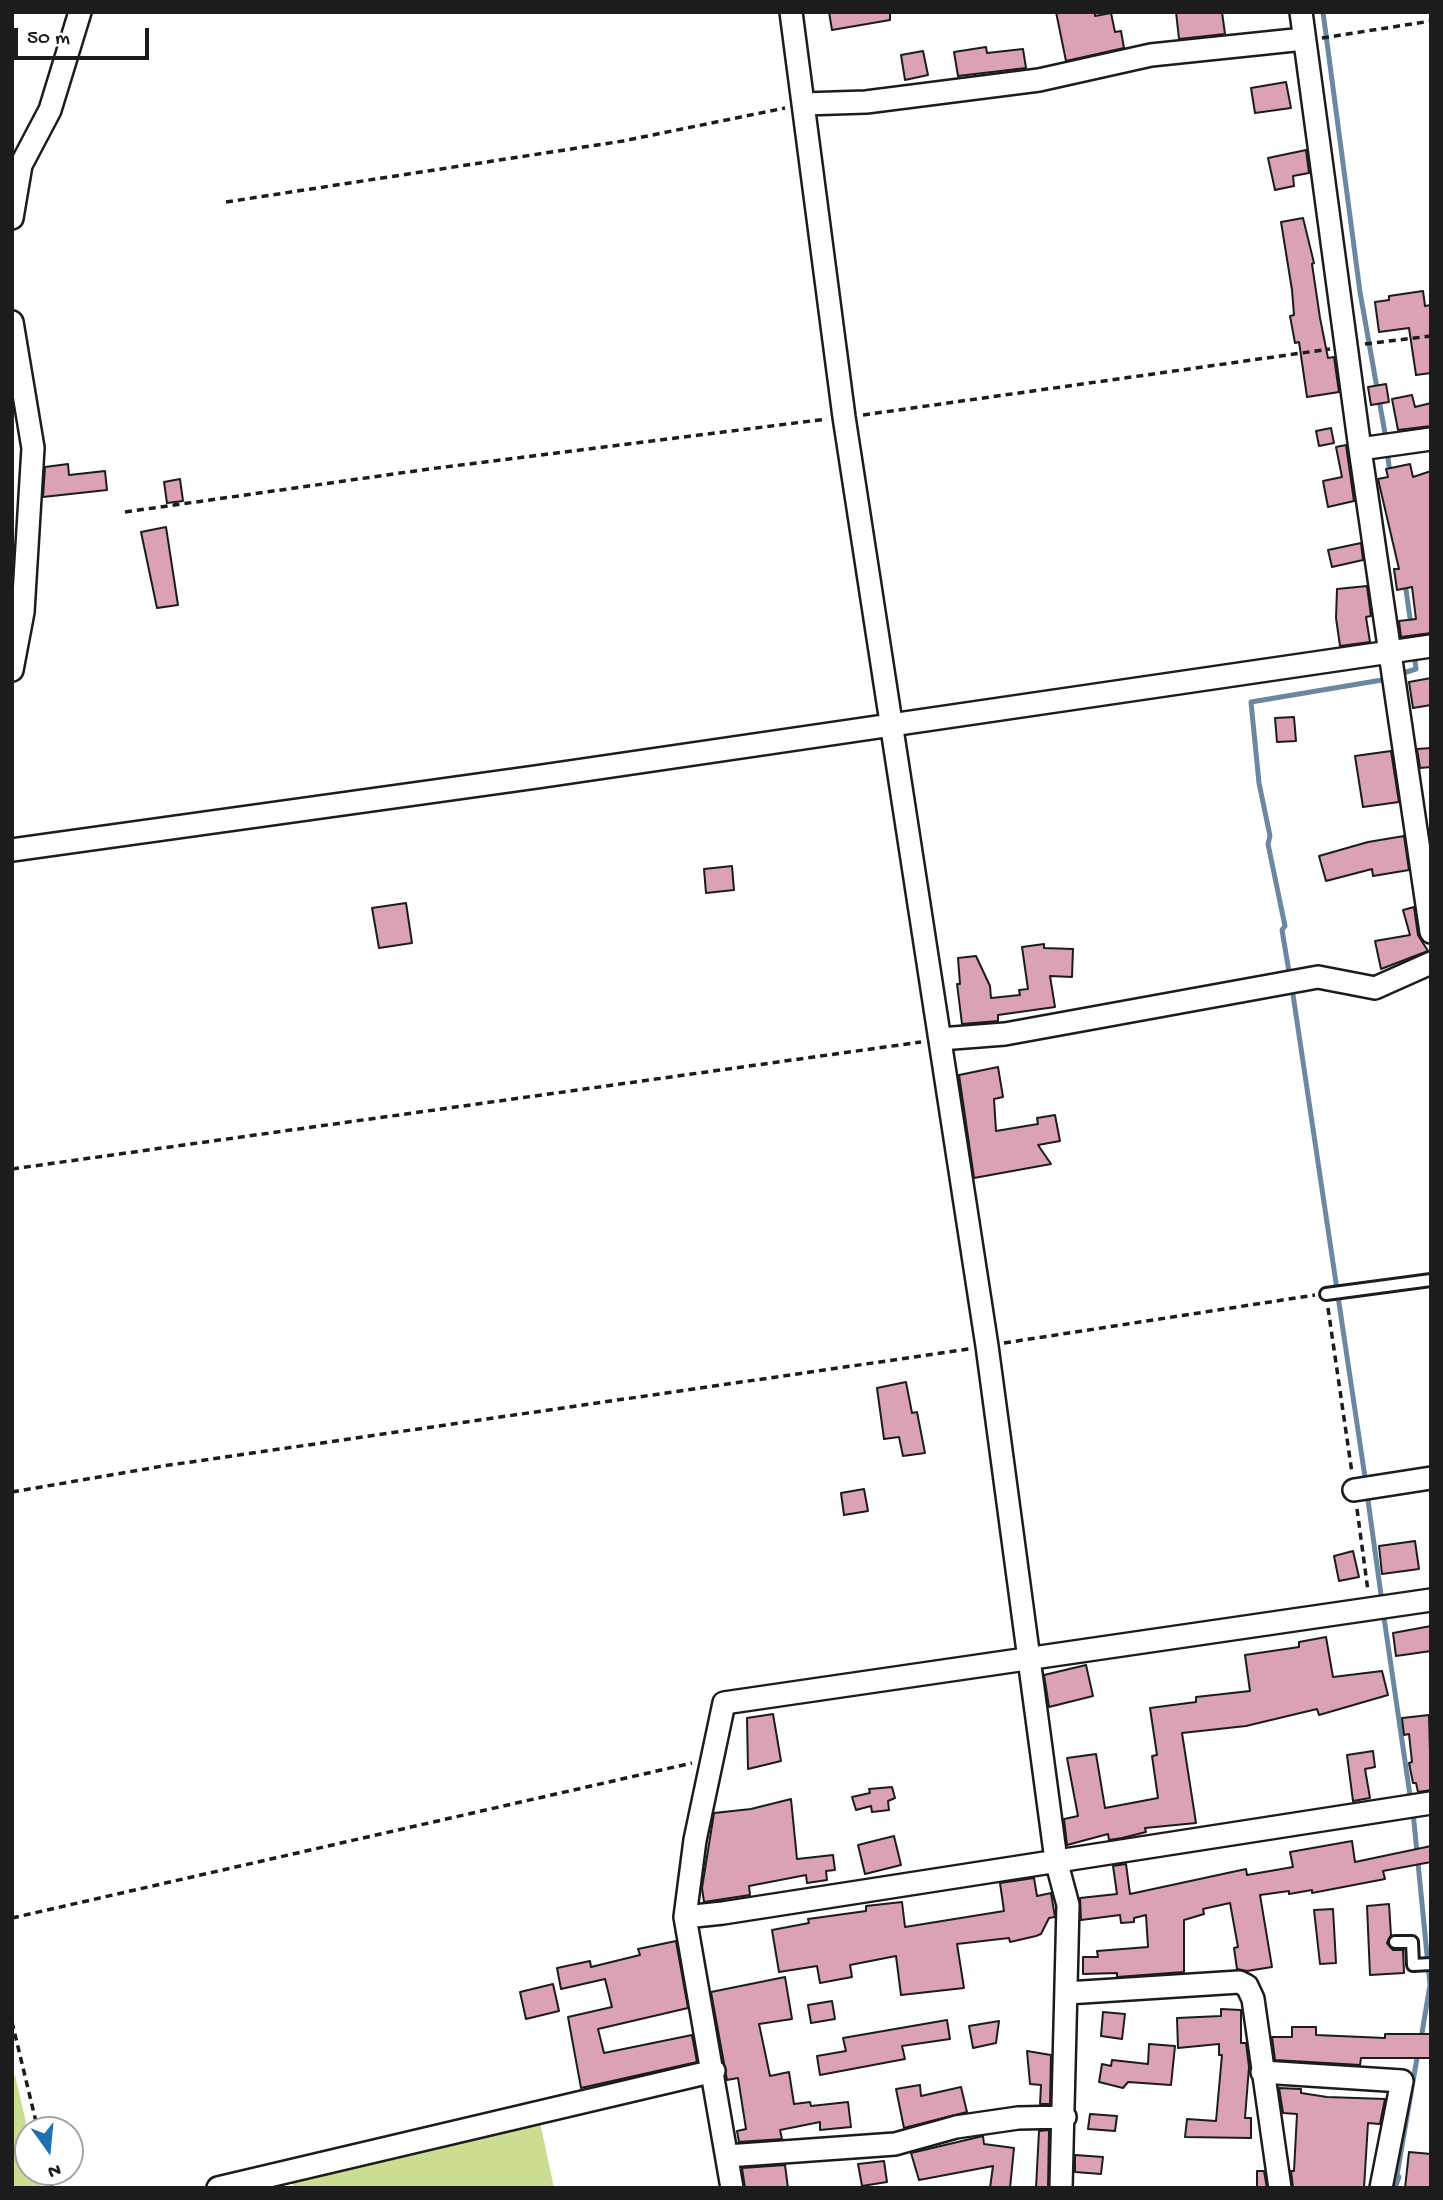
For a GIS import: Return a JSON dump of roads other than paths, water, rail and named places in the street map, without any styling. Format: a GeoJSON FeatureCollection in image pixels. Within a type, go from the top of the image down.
{"type":"FeatureCollection","features":[{"type":"Feature","properties":{"kind":"street"},"geometry":{"type":"LineString","coordinates":[[12,218],[21,165],[50,110],[80,12]]}},
{"type":"Feature","properties":{"kind":"street"},"geometry":{"type":"LineString","coordinates":[[791,12],[844,417],[987,1346],[1056,1860],[1068,1905],[1065,2117],[1061,2188]]}},
{"type":"Feature","properties":{"kind":"street"},"geometry":{"type":"LineString","coordinates":[[1301,12],[1345,347],[1367,448],[1390,651],[1431,932]]}},
{"type":"Feature","properties":{"kind":"street"},"geometry":{"type":"LineString","coordinates":[[804,104],[866,102],[1013,83],[1151,55],[1304,40]]}},
{"type":"Feature","properties":{"kind":"street"},"geometry":{"type":"LineString","coordinates":[[12,322],[33,448],[23,612],[12,670]]}},
{"type":"Feature","properties":{"kind":"street"},"geometry":{"type":"LineString","coordinates":[[1367,448],[1431,439]]}},
{"type":"Feature","properties":{"kind":"street"},"geometry":{"type":"LineString","coordinates":[[12,850],[1431,646]]}},
{"type":"Feature","properties":{"kind":"street"},"geometry":{"type":"LineString","coordinates":[[940,1039],[1005,1034],[1318,977],[1375,988],[1431,963]]}},
{"type":"Feature","properties":{"kind":"street"},"geometry":{"type":"LineString","coordinates":[[1354,1490],[1431,1478]]}},
{"type":"Feature","properties":{"kind":"street"},"geometry":{"type":"LineString","coordinates":[[732,2188],[714,2071],[685,1917],[711,1758],[724,1703],[1431,1600]]}},
{"type":"Feature","properties":{"kind":"street"},"geometry":{"type":"LineString","coordinates":[[685,1917],[1431,1803]]}},
{"type":"Feature","properties":{"kind":"street"},"geometry":{"type":"LineString","coordinates":[[1067,1993],[1239,1982],[1247,1986],[1253,1998],[1280,2188]]}},
{"type":"Feature","properties":{"kind":"street"},"geometry":{"type":"LineString","coordinates":[[218,2188],[714,2071]]}},
{"type":"Feature","properties":{"kind":"street"},"geometry":{"type":"LineString","coordinates":[[1262,2072],[1402,2081],[1381,2188]]}},
{"type":"Feature","properties":{"kind":"street"},"geometry":{"type":"LineString","coordinates":[[727,2156],[895,2144],[956,2127],[1018,2118],[1065,2117]]}},
{"type":"Feature","properties":{"kind":"lane"},"geometry":{"type":"LineString","coordinates":[[1326,1294],[1431,1280]]}},
{"type":"Feature","properties":{"kind":"lane"},"geometry":{"type":"LineString","coordinates":[[1395,1942],[1412,1942],[1413,1965],[1431,1964]]}},
{"type":"Feature","properties":{"kind":"waterway"},"geometry":{"type":"LineString","coordinates":[[1323,12],[1360,292],[1386,439]]}},
{"type":"Feature","properties":{"kind":"waterway"},"geometry":{"type":"LineString","coordinates":[[1387,449],[1390,474]]}},
{"type":"Feature","properties":{"kind":"waterway"},"geometry":{"type":"LineString","coordinates":[[1405,583],[1411,625]]}},
{"type":"Feature","properties":{"kind":"waterway"},"geometry":{"type":"LineString","coordinates":[[1397,675],[1416,669],[1414,652]]}},
{"type":"Feature","properties":{"kind":"waterway"},"geometry":{"type":"LineString","coordinates":[[1290,978],[1282,930],[1285,926],[1259,783],[1251,702],[1388,679]]}},
{"type":"Feature","properties":{"kind":"waterway"},"geometry":{"type":"LineString","coordinates":[[1292,988],[1366,1484]]}},
{"type":"Feature","properties":{"kind":"waterway"},"geometry":{"type":"LineString","coordinates":[[1367,1493],[1382,1602]]}},
{"type":"Feature","properties":{"kind":"waterway"},"geometry":{"type":"LineString","coordinates":[[1383,1611],[1411,1802]]}},
{"type":"Feature","properties":{"kind":"waterway"},"geometry":{"type":"LineString","coordinates":[[1413,1812],[1430,1985],[1421,2039]]}},
{"type":"Feature","properties":{"kind":"waterway"},"geometry":{"type":"LineString","coordinates":[[1395,2188],[1399,2177],[1397,2175],[1418,2052]]}}]}
